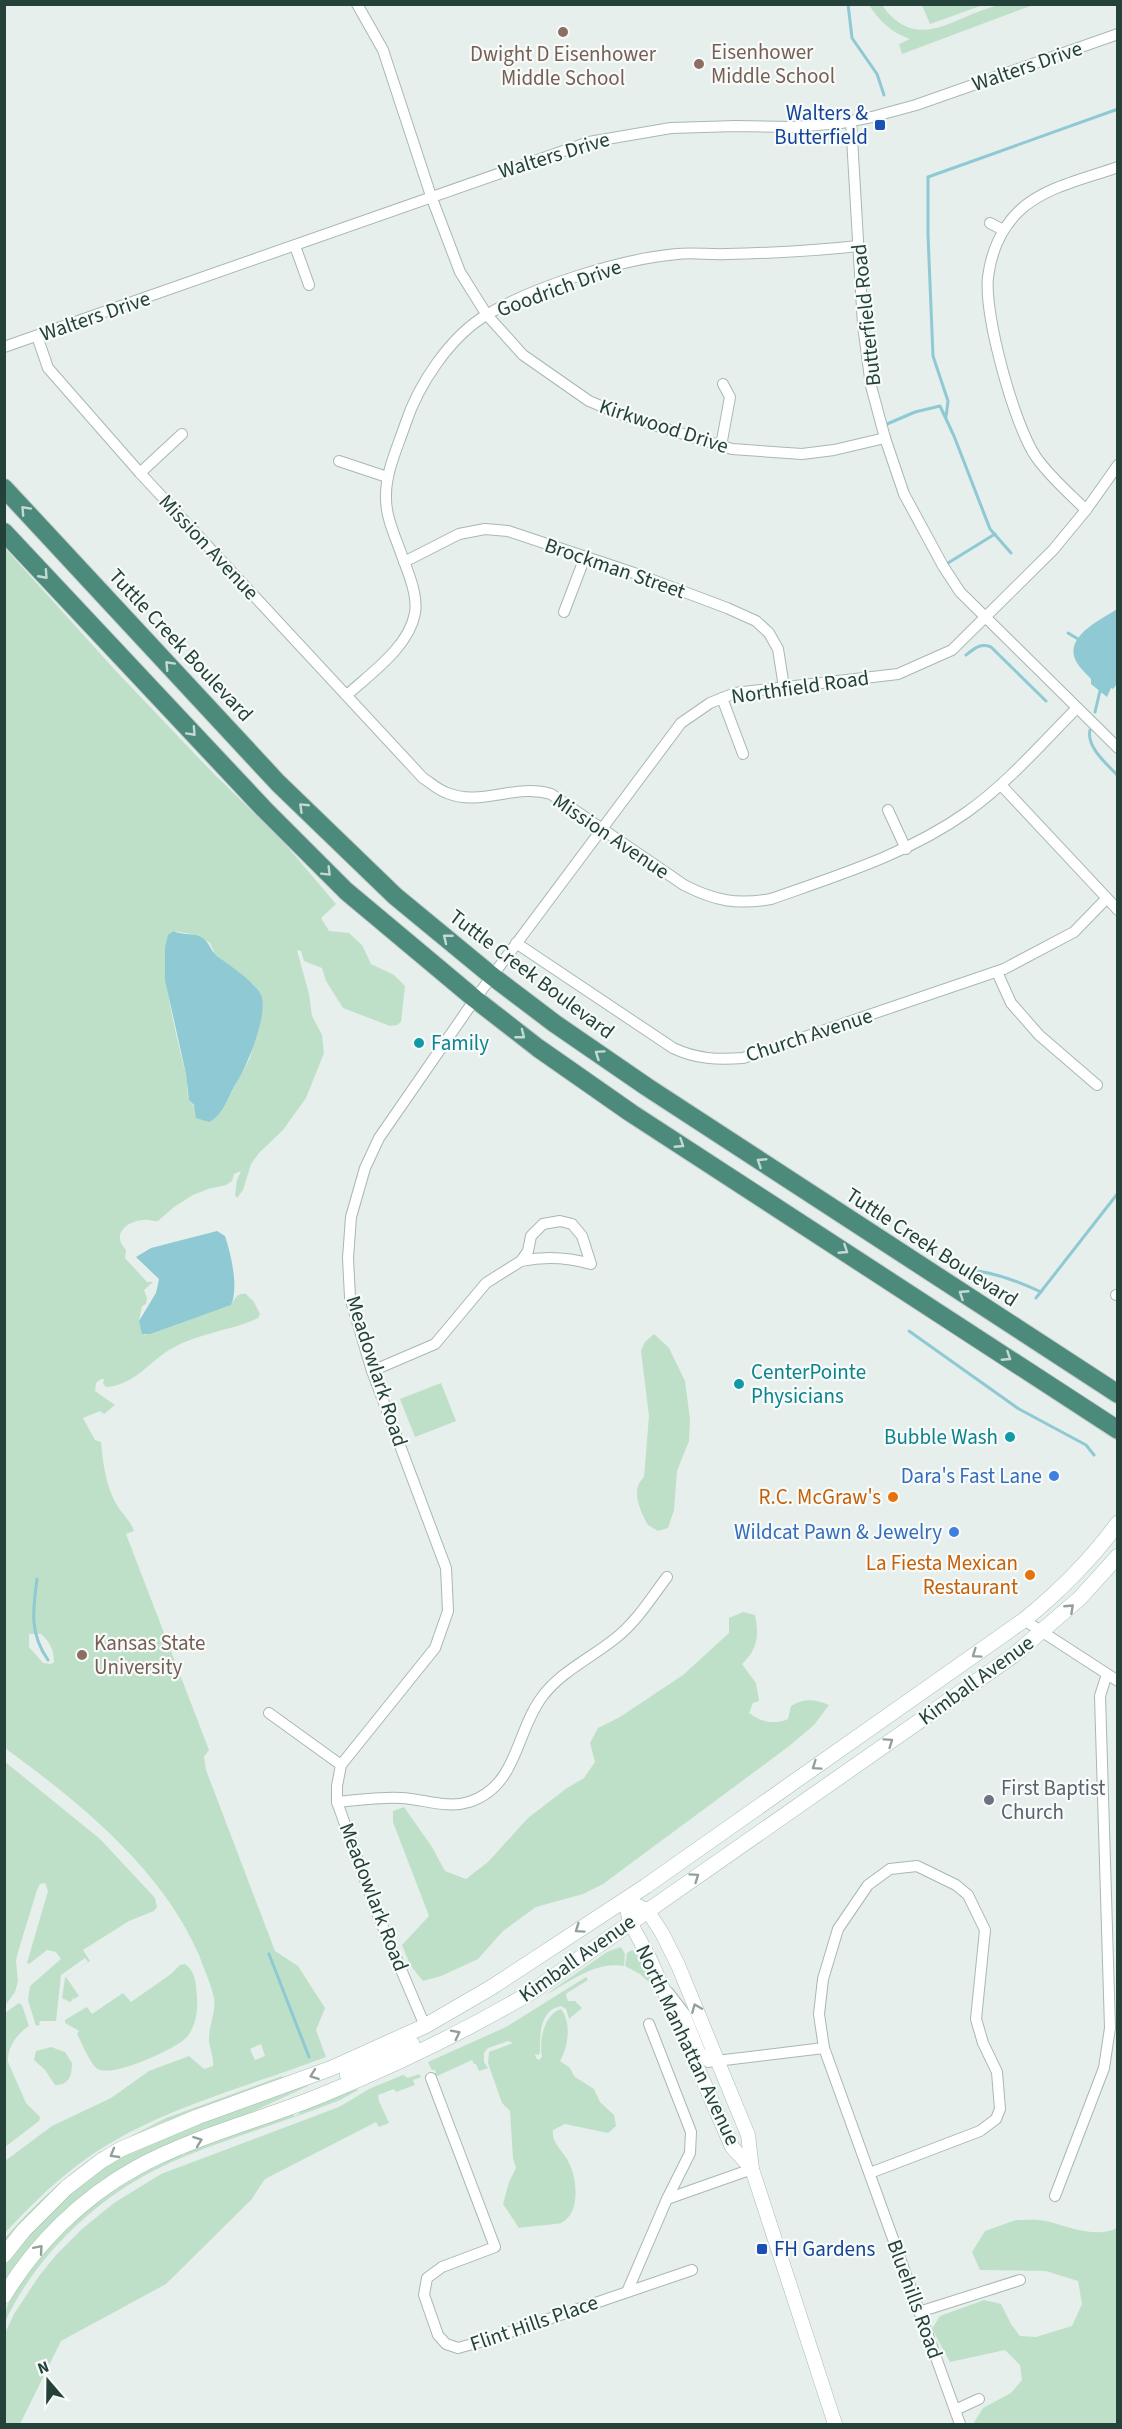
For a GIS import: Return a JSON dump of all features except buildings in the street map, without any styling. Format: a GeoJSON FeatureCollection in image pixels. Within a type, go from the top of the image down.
{"type":"FeatureCollection","features":[{"type":"Feature","properties":{"kind":"highway","name":"Tuttle Creek Boulevard"},"geometry":{"type":"LineString","coordinates":[[4,488],[278,783],[395,896],[492,976],[554,1023],[647,1087],[1118,1394]]}},
{"type":"Feature","properties":{"kind":"highway"},"geometry":{"type":"LineString","coordinates":[[4,532],[264,809],[346,891],[475,999],[538,1048],[631,1113],[1118,1430]]}},
{"type":"Feature","properties":{"kind":"main road","name":"Kimball Avenue"},"geometry":{"type":"LineString","coordinates":[[4,2255],[24,2230],[66,2188],[121,2149],[197,2117],[332,2068],[425,2026],[526,1966],[625,1900],[1023,1620],[1067,1584],[1118,1523]]}},
{"type":"Feature","properties":{"kind":"main road","name":"Kimball Avenue"},"geometry":{"type":"LineString","coordinates":[[4,2296],[43,2244],[82,2205],[108,2186],[161,2156],[285,2110],[404,2060],[507,2006],[574,1964],[647,1910],[1014,1655],[1101,1577],[1118,1556]]}},
{"type":"Feature","properties":{"kind":"main road"},"geometry":{"type":"LineString","coordinates":[[1101,1577],[1118,1566]]}},
{"type":"Feature","properties":{"kind":"main road"},"geometry":{"type":"LineString","coordinates":[[285,2110],[349,2072],[421,2039],[426,2036],[428,2030],[425,2026]]}},
{"type":"Feature","properties":{"kind":"street","name":"Kirkwood Drive"},"geometry":{"type":"LineString","coordinates":[[357,4],[382,50],[431,196],[460,272],[487,315],[523,355],[589,400],[625,416],[721,446],[754,452],[802,454],[834,450],[885,438]]}},
{"type":"Feature","properties":{"kind":"street","name":"Walters Drive"},"geometry":{"type":"LineString","coordinates":[[4,347],[295,246],[560,150],[621,135],[680,128],[794,127],[851,121],[916,105],[1118,34]]}},
{"type":"Feature","properties":{"kind":"street","name":"Butterfield Road"},"geometry":{"type":"LineString","coordinates":[[851,121],[866,356],[885,438],[904,495],[939,560],[960,592],[1118,748]]}},
{"type":"Feature","properties":{"kind":"street"},"geometry":{"type":"LineString","coordinates":[[1086,510],[1051,477],[1035,456],[1021,431],[1012,405],[994,329],[988,279],[991,261],[1003,231],[1019,210],[1044,194],[1118,167]]}},
{"type":"Feature","properties":{"kind":"street"},"geometry":{"type":"LineString","coordinates":[[990,223],[1003,231]]}},
{"type":"Feature","properties":{"kind":"street"},"geometry":{"type":"LineString","coordinates":[[295,246],[309,285]]}},
{"type":"Feature","properties":{"kind":"street","name":"Goodrich Drive"},"geometry":{"type":"LineString","coordinates":[[347,695],[383,661],[408,633],[416,611],[413,589],[385,501],[387,477],[420,389],[435,366],[460,338],[487,315],[560,283],[644,258],[679,254],[775,253],[858,246]]}},
{"type":"Feature","properties":{"kind":"street","name":"Mission Avenue"},"geometry":{"type":"LineString","coordinates":[[37,336],[48,368],[140,473],[423,778],[440,790],[468,798],[525,789],[538,790],[560,799],[684,885],[706,897],[731,902],[771,899],[906,849],[969,811],[1001,785],[1077,708]]}},
{"type":"Feature","properties":{"kind":"street"},"geometry":{"type":"LineString","coordinates":[[721,446],[730,397],[723,384]]}},
{"type":"Feature","properties":{"kind":"street"},"geometry":{"type":"LineString","coordinates":[[140,473],[182,435]]}},
{"type":"Feature","properties":{"kind":"street"},"geometry":{"type":"LineString","coordinates":[[339,461],[387,477]]}},
{"type":"Feature","properties":{"kind":"street","name":"Northfield Road"},"geometry":{"type":"LineString","coordinates":[[492,976],[601,827],[681,723],[695,712],[722,698],[752,690],[898,674],[952,650],[1053,550],[1086,510],[1118,465]]}},
{"type":"Feature","properties":{"kind":"street","name":"Brockman Street"},"geometry":{"type":"LineString","coordinates":[[404,562],[459,534],[485,529],[508,531],[706,600],[756,621],[769,633],[778,650],[784,687]]}},
{"type":"Feature","properties":{"kind":"street"},"geometry":{"type":"LineString","coordinates":[[564,612],[585,557]]}},
{"type":"Feature","properties":{"kind":"street"},"geometry":{"type":"LineString","coordinates":[[722,698],[743,754]]}},
{"type":"Feature","properties":{"kind":"street"},"geometry":{"type":"LineString","coordinates":[[1001,785],[1118,910]]}},
{"type":"Feature","properties":{"kind":"street"},"geometry":{"type":"LineString","coordinates":[[888,810],[906,849]]}},
{"type":"Feature","properties":{"kind":"street","name":"Church Avenue"},"geometry":{"type":"LineString","coordinates":[[516,943],[673,1048],[689,1056],[707,1059],[743,1058],[997,972],[1037,954],[1074,932],[1106,899]]}},
{"type":"Feature","properties":{"kind":"street"},"geometry":{"type":"LineString","coordinates":[[997,972],[1011,1003],[1039,1035],[1097,1085]]}},
{"type":"Feature","properties":{"kind":"street","name":"Meadowlark Road"},"geometry":{"type":"LineString","coordinates":[[425,2026],[377,1913],[337,1802],[337,1786],[341,1765],[435,1648],[448,1611],[447,1568],[372,1371],[350,1297],[348,1258],[351,1217],[365,1168],[379,1137],[492,976]]}},
{"type":"Feature","properties":{"kind":"street"},"geometry":{"type":"LineString","coordinates":[[372,1371],[435,1344],[486,1283],[521,1261],[541,1257],[591,1264],[582,1236],[572,1224],[562,1221],[551,1222],[538,1229],[531,1236],[528,1251],[521,1261]]}},
{"type":"Feature","properties":{"kind":"street"},"geometry":{"type":"LineString","coordinates":[[337,1802],[401,1798],[457,1805],[471,1801],[489,1791],[506,1775],[526,1726],[542,1696],[554,1684],[635,1621],[666,1577]]}},
{"type":"Feature","properties":{"kind":"street"},"geometry":{"type":"LineString","coordinates":[[1023,1620],[1118,1681]]}},
{"type":"Feature","properties":{"kind":"street"},"geometry":{"type":"LineString","coordinates":[[1055,2196],[1104,2068],[1114,2027],[1100,1696],[1107,1674]]}},
{"type":"Feature","properties":{"kind":"street"},"geometry":{"type":"LineString","coordinates":[[269,1713],[341,1765]]}},
{"type":"Feature","properties":{"kind":"street","name":"Bluehills Road"},"geometry":{"type":"LineString","coordinates":[[870,2173],[980,2132],[996,2119],[1000,2109],[997,2072],[983,2043],[976,2019],[985,1930],[968,1895],[956,1886],[917,1866],[890,1869],[868,1885],[838,1929],[822,1979],[819,2014],[824,2048],[960,2424]]}},
{"type":"Feature","properties":{"kind":"street","name":"North Manhattan Avenue"},"geometry":{"type":"LineString","coordinates":[[625,1900],[647,1910],[659,1928],[678,1965],[748,2135],[752,2169],[836,2424]]}},
{"type":"Feature","properties":{"kind":"street","name":"North Manhattan Avenue"},"geometry":{"type":"LineString","coordinates":[[625,1900],[630,1922],[642,1941],[732,2147],[752,2169]]}},
{"type":"Feature","properties":{"kind":"street"},"geometry":{"type":"LineString","coordinates":[[659,1980],[685,2014],[700,2052],[708,2061],[718,2062],[824,2048]]}},
{"type":"Feature","properties":{"kind":"street","name":"Flint Hills Place"},"geometry":{"type":"LineString","coordinates":[[627,2292],[667,2199],[690,2153],[691,2132],[649,2024]]}},
{"type":"Feature","properties":{"kind":"street","name":"Flint Hills Place"},"geometry":{"type":"LineString","coordinates":[[431,2078],[495,2247],[442,2267],[427,2278],[424,2295],[438,2336],[446,2344],[458,2348],[487,2340],[692,2270]]}},
{"type":"Feature","properties":{"kind":"street"},"geometry":{"type":"LineString","coordinates":[[667,2199],[752,2169]]}},
{"type":"Feature","properties":{"kind":"street"},"geometry":{"type":"LineString","coordinates":[[920,2312],[1020,2280]]}},
{"type":"Feature","properties":{"kind":"street"},"geometry":{"type":"LineString","coordinates":[[955,2410],[979,2400]]}},
{"type":"Feature","properties":{"kind":"green space"},"geometry":{"type":"Polygon","coordinates":[[[869,5],[882,5],[896,20],[909,28],[924,30],[938,28],[1000,5],[1033,5],[902,54],[899,44],[910,39],[886,26],[869,5]]]}},
{"type":"Feature","properties":{"kind":"green space"},"geometry":{"type":"Polygon","coordinates":[[[922,5],[983,5],[930,24],[922,5]]]}},
{"type":"Feature","properties":{"kind":"green space"},"geometry":{"type":"Polygon","coordinates":[[[5,548],[115,670],[213,773],[280,838],[336,904],[321,918],[329,931],[349,933],[362,945],[371,964],[394,975],[405,986],[401,1022],[390,1026],[343,1008],[326,981],[322,968],[304,961],[301,951],[297,950],[309,994],[312,1016],[322,1035],[324,1053],[306,1098],[283,1130],[251,1164],[243,1190],[237,1198],[235,1195],[237,1180],[241,1171],[234,1174],[232,1181],[226,1185],[193,1195],[158,1221],[146,1220],[131,1223],[120,1234],[126,1250],[125,1258],[147,1282],[153,1282],[144,1290],[147,1298],[146,1304],[142,1306],[139,1321],[144,1335],[231,1305],[240,1294],[246,1294],[254,1302],[260,1314],[258,1318],[180,1344],[125,1382],[106,1387],[103,1384],[104,1379],[101,1379],[96,1383],[95,1391],[115,1405],[104,1414],[100,1411],[83,1418],[95,1440],[101,1442],[108,1484],[118,1507],[134,1531],[126,1534],[209,1750],[204,1757],[206,1770],[275,1951],[298,1966],[325,2008],[316,2030],[326,2057],[175,2111],[117,2139],[67,2173],[5,2233],[5,2161],[52,2126],[111,2098],[149,2071],[189,2056],[204,2069],[213,2066],[209,2039],[214,1998],[199,1955],[183,1924],[141,1866],[89,1815],[5,1748],[5,548]],[[172,931],[167,942],[165,958],[169,1000],[186,1074],[189,1098],[208,1122],[216,1117],[225,1104],[250,1058],[261,1015],[255,986],[215,954],[210,943],[192,934],[172,931]],[[29,1634],[29,1647],[43,1663],[54,1662],[51,1646],[41,1634],[29,1634]],[[261,2044],[250,2049],[255,2060],[265,2056],[261,2044]]]}},
{"type":"Feature","properties":{"kind":"green space"},"geometry":{"type":"Polygon","coordinates":[[[654,1334],[669,1348],[685,1381],[690,1419],[689,1441],[677,1471],[674,1510],[668,1528],[658,1531],[648,1525],[637,1494],[644,1477],[649,1416],[641,1351],[645,1342],[654,1334]]]}},
{"type":"Feature","properties":{"kind":"green space"},"geometry":{"type":"Polygon","coordinates":[[[441,1383],[456,1421],[415,1437],[400,1399],[441,1383]]]}},
{"type":"Feature","properties":{"kind":"green space"},"geometry":{"type":"Polygon","coordinates":[[[743,1612],[755,1615],[757,1629],[754,1647],[742,1664],[756,1683],[759,1701],[753,1703],[749,1713],[758,1719],[778,1722],[788,1719],[791,1706],[800,1702],[814,1701],[829,1705],[814,1725],[788,1747],[603,1884],[583,1894],[536,1907],[503,1931],[478,1959],[441,1976],[423,1981],[410,1965],[402,1945],[429,1916],[393,1822],[393,1811],[404,1807],[432,1847],[445,1871],[466,1879],[488,1862],[528,1818],[584,1778],[595,1762],[590,1743],[598,1728],[620,1717],[683,1675],[729,1633],[729,1618],[743,1612]]]}},
{"type":"Feature","properties":{"kind":"green space"},"geometry":{"type":"Polygon","coordinates":[[[4,1761],[100,1839],[155,1898],[157,1907],[154,1911],[129,1921],[83,1950],[90,1961],[77,1970],[88,1962],[85,1958],[61,1975],[56,2021],[41,2021],[40,2025],[36,2026],[28,2000],[30,1986],[61,1959],[56,1952],[47,1950],[29,1964],[27,1963],[48,1891],[45,1883],[40,1884],[18,1952],[16,1961],[18,1981],[15,1992],[5,2006],[4,1761]]]}},
{"type":"Feature","properties":{"kind":"green space"},"geometry":{"type":"Polygon","coordinates":[[[621,1947],[625,1954],[624,1966],[613,1965],[593,1970],[545,1995],[607,1952],[621,1947]]]}},
{"type":"Feature","properties":{"kind":"green space"},"geometry":{"type":"Polygon","coordinates":[[[632,1950],[642,1959],[654,1987],[640,1974],[625,1966],[627,1953],[632,1950]]]}},
{"type":"Feature","properties":{"kind":"green space"},"geometry":{"type":"Polygon","coordinates":[[[185,1964],[195,1979],[197,2002],[194,2023],[187,2037],[158,2055],[129,2066],[105,2071],[95,2067],[77,2034],[79,2031],[65,2023],[65,2020],[87,2007],[92,2014],[123,1993],[131,2002],[180,1965],[185,1964]]]}},
{"type":"Feature","properties":{"kind":"green space"},"geometry":{"type":"Polygon","coordinates":[[[66,1977],[79,1996],[74,1999],[72,1997],[73,2000],[70,2002],[62,1998],[66,1977]]]}},
{"type":"Feature","properties":{"kind":"green space"},"geometry":{"type":"Polygon","coordinates":[[[586,1977],[588,1980],[567,1993],[566,1996],[568,2001],[575,2001],[582,2008],[569,2019],[566,2009],[561,2006],[549,2012],[541,2030],[539,2055],[535,2054],[539,2060],[542,2057],[541,2044],[546,2023],[555,2012],[561,2009],[567,2021],[568,2035],[560,2061],[569,2067],[575,2077],[594,2089],[600,2102],[614,2115],[616,2126],[608,2133],[565,2124],[553,2130],[554,2139],[567,2159],[574,2177],[576,2195],[572,2212],[561,2223],[519,2228],[503,2204],[509,2182],[516,2168],[513,2158],[510,2111],[502,2103],[488,2063],[489,2052],[513,2043],[508,2041],[488,2048],[484,2053],[484,2062],[488,2068],[479,2071],[472,2060],[435,2077],[433,2074],[436,2073],[435,2070],[432,2070],[428,2062],[506,2027],[586,1977]]]}},
{"type":"Feature","properties":{"kind":"green space"},"geometry":{"type":"Polygon","coordinates":[[[19,2003],[22,2005],[29,2026],[14,2041],[9,2051],[8,2062],[26,2103],[40,2117],[39,2121],[5,2147],[5,2013],[19,2003]]]}},
{"type":"Feature","properties":{"kind":"green space"},"geometry":{"type":"Polygon","coordinates":[[[51,2047],[65,2052],[72,2063],[69,2079],[60,2085],[55,2085],[45,2070],[34,2060],[36,2051],[51,2047]]]}},
{"type":"Feature","properties":{"kind":"green space"},"geometry":{"type":"Polygon","coordinates":[[[419,2074],[421,2077],[413,2080],[415,2085],[396,2092],[394,2089],[378,2095],[389,2123],[379,2127],[376,2122],[265,2179],[251,2200],[166,2284],[61,2341],[20,2424],[5,2424],[5,2333],[14,2314],[39,2276],[82,2229],[114,2203],[161,2174],[339,2107],[371,2088],[403,2075],[408,2078],[419,2074]]]}},
{"type":"Feature","properties":{"kind":"green space"},"geometry":{"type":"Polygon","coordinates":[[[282,2076],[283,2078],[157,2125],[102,2151],[166,2118],[282,2076]]]}},
{"type":"Feature","properties":{"kind":"green space"},"geometry":{"type":"Polygon","coordinates":[[[307,2083],[308,2086],[237,2119],[132,2163],[5,2284],[5,2265],[18,2247],[71,2193],[107,2166],[143,2145],[307,2083]]]}},
{"type":"Feature","properties":{"kind":"green space"},"geometry":{"type":"Polygon","coordinates":[[[355,2089],[358,2090],[340,2100],[183,2157],[113,2195],[70,2232],[50,2253],[18,2298],[5,2322],[6,2309],[11,2298],[40,2257],[75,2221],[114,2191],[180,2155],[292,2114],[295,2116],[301,2111],[355,2089]]]}},
{"type":"Feature","properties":{"kind":"green space"},"geometry":{"type":"Polygon","coordinates":[[[101,2151],[5,2244],[4,2239],[38,2203],[101,2151]]]}},
{"type":"Feature","properties":{"kind":"green space"},"geometry":{"type":"Polygon","coordinates":[[[1016,2220],[1043,2220],[1091,2232],[1117,2228],[1117,2424],[973,2424],[983,2408],[1011,2393],[1022,2380],[1020,2365],[1005,2350],[950,2362],[932,2329],[940,2316],[984,2300],[1001,2304],[1020,2336],[1036,2337],[1072,2326],[1082,2304],[1078,2281],[1046,2271],[980,2270],[972,2252],[985,2231],[1016,2220]]]}},
{"type":"Feature","properties":{"kind":"water"},"geometry":{"type":"Polygon","coordinates":[[[1117,609],[1117,684],[1113,689],[1111,688],[1107,697],[1091,684],[1091,679],[1075,659],[1074,648],[1077,640],[1088,628],[1117,609]]]}},
{"type":"Feature","properties":{"kind":"water"},"geometry":{"type":"Polygon","coordinates":[[[173,931],[203,938],[217,956],[254,985],[263,1003],[260,1026],[246,1064],[222,1110],[209,1122],[196,1118],[194,1105],[189,1100],[186,1074],[165,980],[165,947],[168,935],[173,931]]]}},
{"type":"Feature","properties":{"kind":"water"},"geometry":{"type":"Polygon","coordinates":[[[217,1231],[225,1236],[232,1261],[234,1290],[231,1305],[150,1334],[142,1334],[139,1321],[156,1293],[159,1279],[136,1257],[151,1248],[217,1231]]]}},
{"type":"Feature","properties":{"kind":"waterway"},"geometry":{"type":"LineString","coordinates":[[848,4],[852,38],[877,74],[884,95]]}},
{"type":"Feature","properties":{"kind":"waterway"},"geometry":{"type":"LineString","coordinates":[[946,417],[948,401],[933,356],[928,177],[1118,109]]}},
{"type":"Feature","properties":{"kind":"waterway"},"geometry":{"type":"LineString","coordinates":[[887,424],[915,412],[940,406],[990,529],[1011,553]]}},
{"type":"Feature","properties":{"kind":"waterway"},"geometry":{"type":"LineString","coordinates":[[948,563],[995,534]]}},
{"type":"Feature","properties":{"kind":"waterway"},"geometry":{"type":"LineString","coordinates":[[1068,633],[1078,639]]}},
{"type":"Feature","properties":{"kind":"waterway"},"geometry":{"type":"LineString","coordinates":[[966,655],[981,646],[991,647],[1046,701]]}},
{"type":"Feature","properties":{"kind":"waterway"},"geometry":{"type":"LineString","coordinates":[[1095,712],[1100,691]]}},
{"type":"Feature","properties":{"kind":"waterway"},"geometry":{"type":"LineString","coordinates":[[1090,730],[1094,749],[1118,776]]}},
{"type":"Feature","properties":{"kind":"waterway"},"geometry":{"type":"LineString","coordinates":[[1036,1298],[1118,1193]]}},
{"type":"Feature","properties":{"kind":"waterway"},"geometry":{"type":"LineString","coordinates":[[958,1269],[1001,1276],[1041,1292]]}},
{"type":"Feature","properties":{"kind":"waterway"},"geometry":{"type":"LineString","coordinates":[[909,1331],[1019,1409],[1086,1445],[1094,1455]]}},
{"type":"Feature","properties":{"kind":"waterway"},"geometry":{"type":"LineString","coordinates":[[37,1579],[35,1631],[48,1660]]}},
{"type":"Feature","properties":{"kind":"waterway"},"geometry":{"type":"LineString","coordinates":[[269,1954],[309,2057]]}},
{"type":"Feature","properties":{"kind":"place","name":"Dwight D Eisenhower Middle School"},"geometry":{"type":"Point","coordinates":[563,32]}},
{"type":"Feature","properties":{"kind":"place","name":"Eisenhower Middle School"},"geometry":{"type":"Point","coordinates":[699,64]}},
{"type":"Feature","properties":{"kind":"place","name":"Walters & Butterfield"},"geometry":{"type":"Point","coordinates":[880,125]}},
{"type":"Feature","properties":{"kind":"place","name":"Family"},"geometry":{"type":"Point","coordinates":[419,1043]}},
{"type":"Feature","properties":{"kind":"place","name":"CenterPointe Physicians"},"geometry":{"type":"Point","coordinates":[739,1384]}},
{"type":"Feature","properties":{"kind":"place","name":"Bubble Wash"},"geometry":{"type":"Point","coordinates":[1010,1437]}},
{"type":"Feature","properties":{"kind":"place","name":"Dara's Fast Lane"},"geometry":{"type":"Point","coordinates":[1054,1476]}},
{"type":"Feature","properties":{"kind":"place","name":"R.C. McGraw's"},"geometry":{"type":"Point","coordinates":[893,1497]}},
{"type":"Feature","properties":{"kind":"place","name":"Wildcat Pawn & Jewelry"},"geometry":{"type":"Point","coordinates":[954,1532]}},
{"type":"Feature","properties":{"kind":"place","name":"La Fiesta Mexican Restaurant"},"geometry":{"type":"Point","coordinates":[1030,1575]}},
{"type":"Feature","properties":{"kind":"place","name":"Kansas State University"},"geometry":{"type":"Point","coordinates":[82,1655]}},
{"type":"Feature","properties":{"kind":"place","name":"First Baptist Church"},"geometry":{"type":"Point","coordinates":[989,1800]}},
{"type":"Feature","properties":{"kind":"place","name":"FH Gardens"},"geometry":{"type":"Point","coordinates":[762,2249]}}]}
